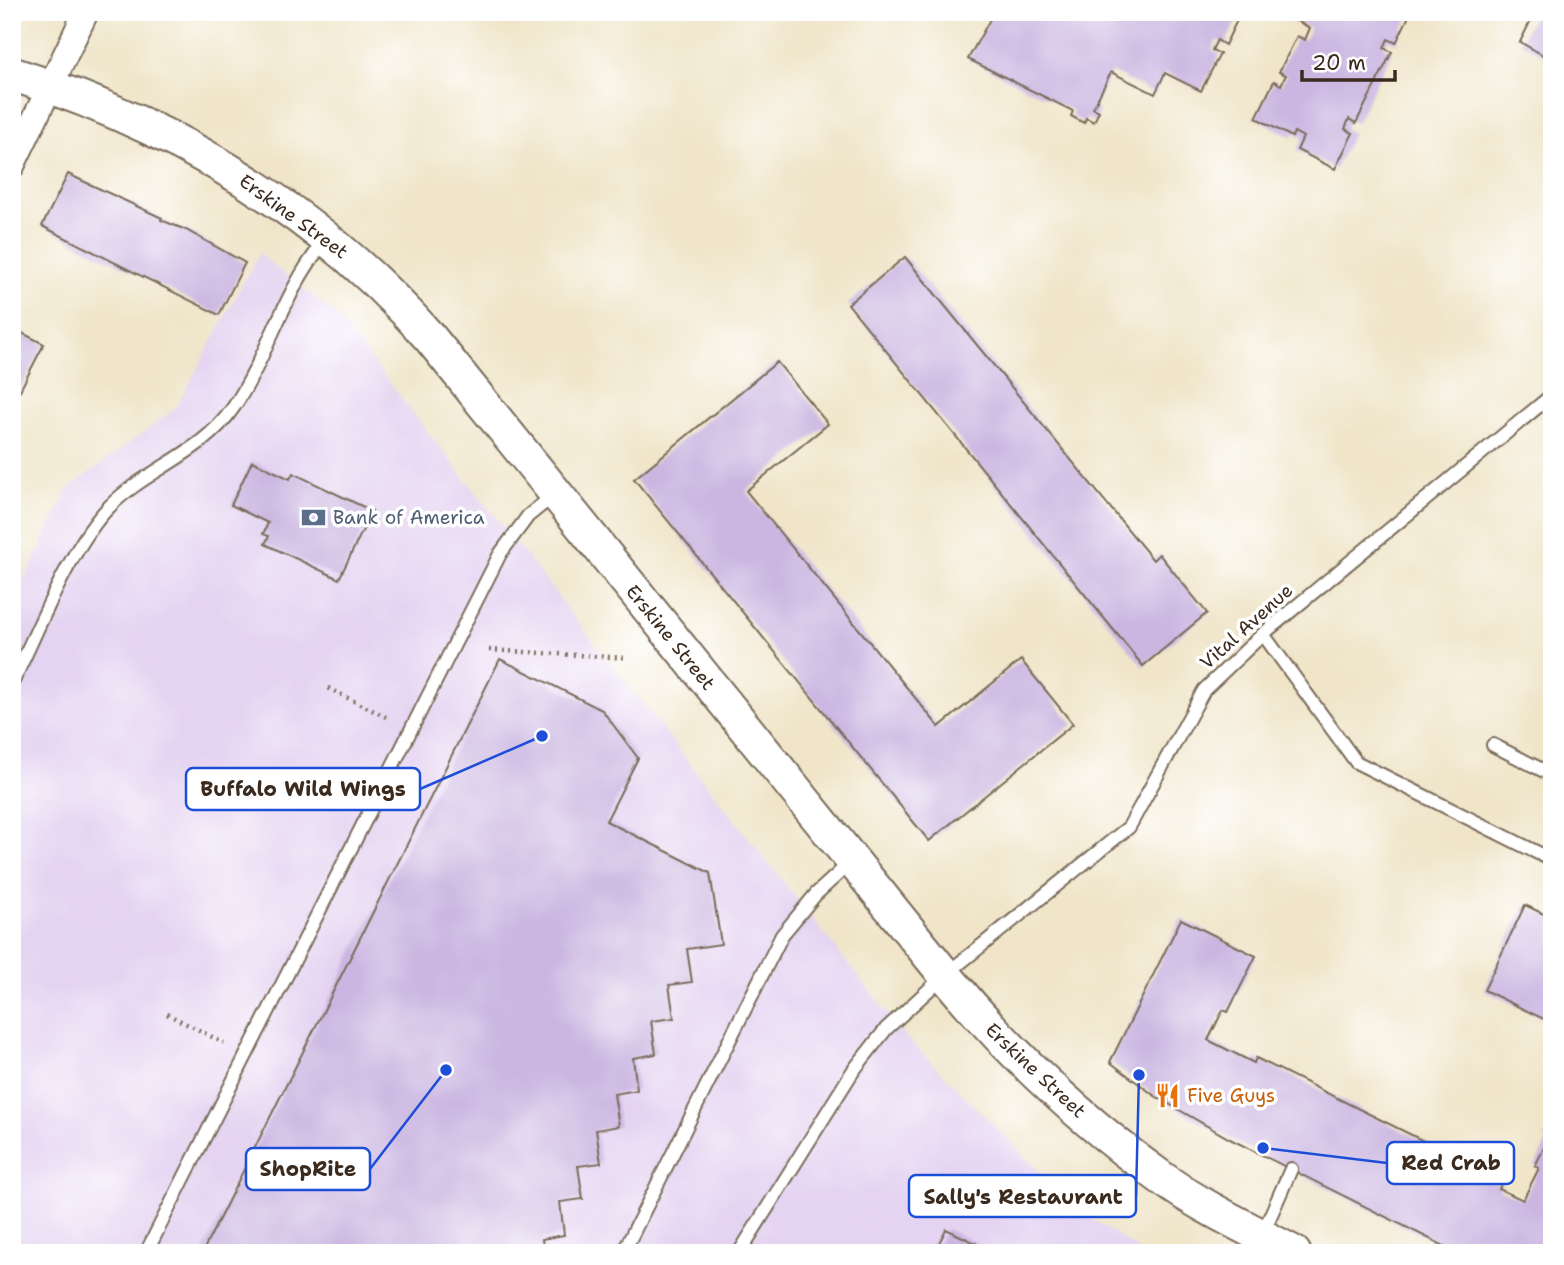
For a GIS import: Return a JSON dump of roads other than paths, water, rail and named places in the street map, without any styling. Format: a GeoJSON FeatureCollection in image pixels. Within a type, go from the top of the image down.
{"type":"FeatureCollection","features":[{"type":"Feature","properties":{"kind":"street"},"geometry":{"type":"LineString","coordinates":[[12,166],[86,12]]}},
{"type":"Feature","properties":{"kind":"street","name":"Erskine Street"},"geometry":{"type":"LineString","coordinates":[[12,74],[50,87],[188,147],[274,198],[328,238],[408,313],[990,1029],[1053,1092],[1164,1180],[1294,1253]]}},
{"type":"Feature","properties":{"kind":"lane"},"geometry":{"type":"LineString","coordinates":[[12,683],[89,530],[117,499],[201,442],[224,419],[240,395],[298,279],[328,238]]}},
{"type":"Feature","properties":{"kind":"lane","name":"Vital Avenue"},"geometry":{"type":"LineString","coordinates":[[739,1253],[868,1049],[896,1017],[944,975],[1129,827],[1204,690],[1263,634],[1552,395]]}},
{"type":"Feature","properties":{"kind":"lane"},"geometry":{"type":"LineString","coordinates":[[146,1253],[500,554],[528,516],[555,494]]}},
{"type":"Feature","properties":{"kind":"lane"},"geometry":{"type":"LineString","coordinates":[[1263,634],[1356,762],[1552,860]]}},
{"type":"Feature","properties":{"kind":"lane"},"geometry":{"type":"LineString","coordinates":[[1493,745],[1552,775]]}},
{"type":"Feature","properties":{"kind":"lane"},"geometry":{"type":"LineString","coordinates":[[623,1253],[782,935],[816,894],[852,861]]}},
{"type":"Feature","properties":{"kind":"lane"},"geometry":{"type":"LineString","coordinates":[[1262,1235],[1291,1169]]}},
{"type":"Feature","properties":{"kind":"place","name":"Bank of America"},"geometry":{"type":"Point","coordinates":[313,517]}},
{"type":"Feature","properties":{"kind":"place","name":"Buffalo Wild Wings"},"geometry":{"type":"Point","coordinates":[542,736]}},
{"type":"Feature","properties":{"kind":"place","name":"ShopRite"},"geometry":{"type":"Point","coordinates":[446,1070]}},
{"type":"Feature","properties":{"kind":"place","name":"Sally's Restaurant"},"geometry":{"type":"Point","coordinates":[1139,1075]}},
{"type":"Feature","properties":{"kind":"place","name":"Five Guys"},"geometry":{"type":"Point","coordinates":[1167,1095]}},
{"type":"Feature","properties":{"kind":"place","name":"Red Crab"},"geometry":{"type":"Point","coordinates":[1263,1148]}}]}
